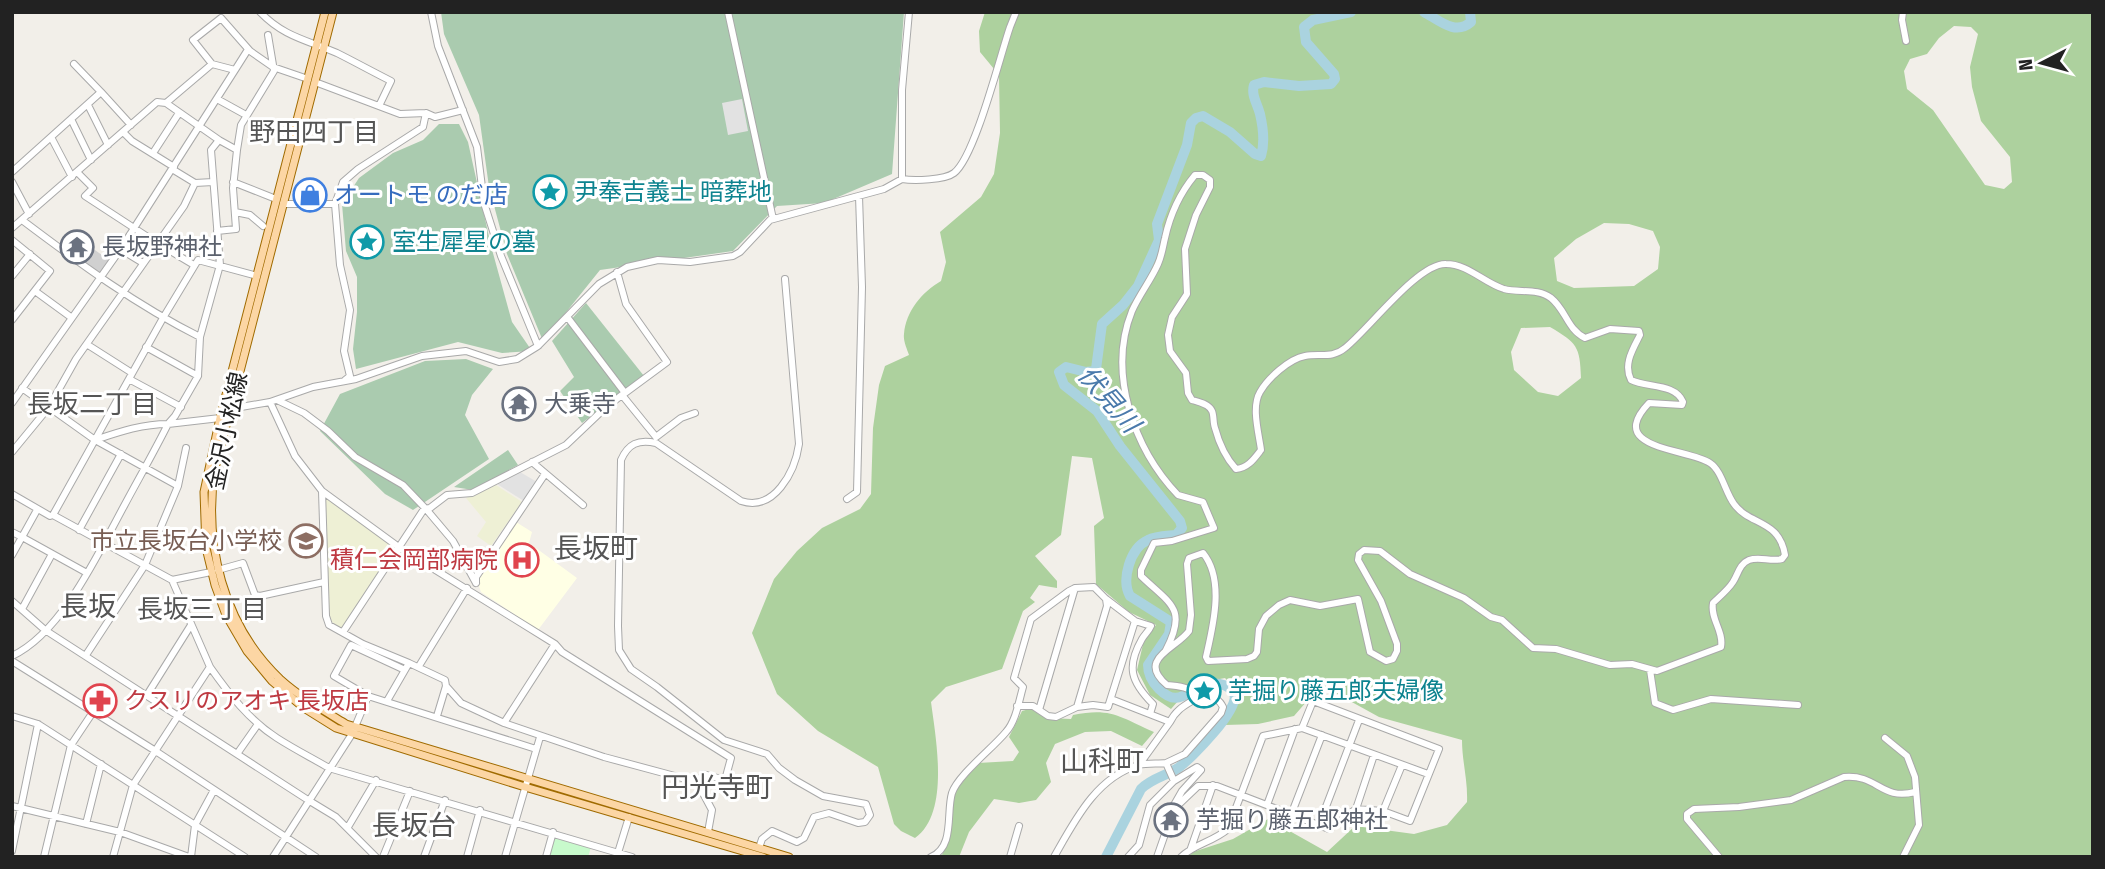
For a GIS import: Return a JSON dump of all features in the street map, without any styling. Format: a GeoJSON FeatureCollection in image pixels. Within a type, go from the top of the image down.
{"type":"FeatureCollection","features":[{"type":"Feature","properties":{"kind":"main road","name":"金沢小松線"},"geometry":{"type":"LineString","coordinates":[[320,47],[325,12]]}},
{"type":"Feature","properties":{"kind":"main road","name":"金沢小松線"},"geometry":{"type":"LineString","coordinates":[[215,571],[212,486],[280,201],[320,47],[333,12]]}},
{"type":"Feature","properties":{"kind":"main road","name":"金沢小松線"},"geometry":{"type":"LineString","coordinates":[[280,201],[257,276],[204,492],[206,548],[235,617],[262,659],[306,699],[353,731],[763,857]]}},
{"type":"Feature","properties":{"kind":"main road","name":"金沢小松線"},"geometry":{"type":"LineString","coordinates":[[526,783],[708,832],[789,857]]}},
{"type":"Feature","properties":{"kind":"street"},"geometry":{"type":"LineString","coordinates":[[260,12],[273,25],[289,35],[391,81],[379,106]]}},
{"type":"Feature","properties":{"kind":"street"},"geometry":{"type":"LineString","coordinates":[[431,12],[438,46],[477,147],[484,203],[501,256],[538,346]]}},
{"type":"Feature","properties":{"kind":"street"},"geometry":{"type":"LineString","coordinates":[[728,12],[774,219]]}},
{"type":"Feature","properties":{"kind":"street"},"geometry":{"type":"LineString","coordinates":[[902,179],[902,90],[909,12]]}},
{"type":"Feature","properties":{"kind":"street"},"geometry":{"type":"LineString","coordinates":[[94,440],[151,424],[220,418],[238,407],[273,401],[313,387],[344,382],[422,356],[466,351],[499,362],[517,359],[538,346],[599,284],[627,267],[658,260],[690,262],[733,256],[740,252],[765,223],[774,219],[892,186],[902,179],[918,181],[948,176],[962,165],[975,136],[1016,12]]}},
{"type":"Feature","properties":{"kind":"street"},"geometry":{"type":"LineString","coordinates":[[1903,12],[1906,41]]}},
{"type":"Feature","properties":{"kind":"street"},"geometry":{"type":"LineString","coordinates":[[235,70],[212,64],[193,40],[219,15],[250,51],[272,66],[400,114],[426,113],[435,117],[463,110]]}},
{"type":"Feature","properties":{"kind":"street"},"geometry":{"type":"LineString","coordinates":[[217,232],[236,229],[233,182],[241,125],[274,71],[268,34]]}},
{"type":"Feature","properties":{"kind":"street"},"geometry":{"type":"LineString","coordinates":[[12,403],[120,249],[247,51],[250,51]]}},
{"type":"Feature","properties":{"kind":"street"},"geometry":{"type":"LineString","coordinates":[[74,64],[131,125]]}},
{"type":"Feature","properties":{"kind":"street"},"geometry":{"type":"LineString","coordinates":[[166,103],[212,64]]}},
{"type":"Feature","properties":{"kind":"street"},"geometry":{"type":"LineString","coordinates":[[12,172],[102,92]]}},
{"type":"Feature","properties":{"kind":"street"},"geometry":{"type":"LineString","coordinates":[[217,99],[246,115]]}},
{"type":"Feature","properties":{"kind":"street"},"geometry":{"type":"LineString","coordinates":[[12,228],[157,102],[166,103],[237,150]]}},
{"type":"Feature","properties":{"kind":"street"},"geometry":{"type":"LineString","coordinates":[[88,104],[108,145]]}},
{"type":"Feature","properties":{"kind":"street"},"geometry":{"type":"LineString","coordinates":[[153,153],[179,113]]}},
{"type":"Feature","properties":{"kind":"street"},"geometry":{"type":"LineString","coordinates":[[344,382],[349,376],[344,351],[350,310],[340,265],[335,204],[344,181],[375,156],[423,127],[426,113]]}},
{"type":"Feature","properties":{"kind":"street"},"geometry":{"type":"LineString","coordinates":[[71,119],[92,160]]}},
{"type":"Feature","properties":{"kind":"street"},"geometry":{"type":"LineString","coordinates":[[123,132],[132,141],[195,183],[213,182]]}},
{"type":"Feature","properties":{"kind":"street"},"geometry":{"type":"LineString","coordinates":[[51,137],[75,175],[93,188],[85,196],[194,265]]}},
{"type":"Feature","properties":{"kind":"street"},"geometry":{"type":"LineString","coordinates":[[219,140],[211,150],[220,265],[200,337],[198,376],[168,424],[87,573],[66,606],[46,630],[12,659],[316,857]]}},
{"type":"Feature","properties":{"kind":"street"},"geometry":{"type":"LineString","coordinates":[[1139,765],[1167,765],[1185,754],[1221,713],[1223,707],[1220,701],[1192,688],[1167,685],[1157,674],[1158,658],[1189,631],[1191,615],[1187,564],[1193,555],[1203,553],[1210,562],[1213,577],[1213,624],[1206,657],[1208,661],[1247,659],[1254,656],[1257,652],[1259,629],[1266,616],[1290,600],[1321,606],[1359,599],[1370,652],[1386,661],[1393,659],[1397,651],[1394,635],[1381,601],[1358,560],[1359,554],[1371,549],[1380,551],[1421,581],[1475,604],[1491,617],[1509,625],[1533,649],[1556,649],[1610,665],[1632,664],[1657,671],[1721,647],[1722,640],[1713,617],[1713,603],[1733,582],[1741,565],[1748,560],[1761,558],[1774,561],[1785,555],[1779,536],[1734,504],[1714,466],[1699,457],[1644,442],[1639,434],[1639,415],[1649,403],[1682,405],[1684,402],[1680,394],[1672,390],[1631,380],[1629,360],[1640,335],[1639,331],[1610,329],[1585,338],[1570,327],[1551,298],[1535,292],[1505,289],[1456,265],[1437,265],[1403,289],[1371,325],[1342,351],[1334,355],[1301,357],[1271,380],[1258,395],[1256,403],[1261,450],[1251,462],[1236,469],[1228,461],[1222,448],[1212,410],[1192,400],[1188,393],[1186,373],[1170,351],[1168,326],[1187,294],[1185,249],[1196,215],[1210,187],[1210,180],[1203,175],[1195,175],[1181,193],[1159,262],[1132,310],[1125,335],[1122,364],[1122,379],[1133,420],[1147,450],[1178,495],[1203,502],[1213,528],[1172,541],[1154,543],[1146,560],[1141,576],[1163,595],[1176,612],[1177,627],[1166,650]]}},
{"type":"Feature","properties":{"kind":"street"},"geometry":{"type":"LineString","coordinates":[[12,182],[29,214]]}},
{"type":"Feature","properties":{"kind":"street"},"geometry":{"type":"LineString","coordinates":[[233,182],[280,201],[335,204]]}},
{"type":"Feature","properties":{"kind":"street"},"geometry":{"type":"LineString","coordinates":[[12,453],[49,407],[76,359],[184,206],[195,183]]}},
{"type":"Feature","properties":{"kind":"street"},"geometry":{"type":"LineString","coordinates":[[847,499],[857,492],[862,287],[859,196]]}},
{"type":"Feature","properties":{"kind":"street"},"geometry":{"type":"LineString","coordinates":[[235,212],[250,215],[263,226]]}},
{"type":"Feature","properties":{"kind":"street"},"geometry":{"type":"LineString","coordinates":[[22,220],[121,292],[200,337]]}},
{"type":"Feature","properties":{"kind":"street"},"geometry":{"type":"LineString","coordinates":[[12,240],[50,271],[12,320]]}},
{"type":"Feature","properties":{"kind":"street"},"geometry":{"type":"LineString","coordinates":[[120,249],[143,263]]}},
{"type":"Feature","properties":{"kind":"street"},"geometry":{"type":"LineString","coordinates":[[12,276],[30,254]]}},
{"type":"Feature","properties":{"kind":"street"},"geometry":{"type":"LineString","coordinates":[[53,515],[146,347],[198,260],[257,276]]}},
{"type":"Feature","properties":{"kind":"street"},"geometry":{"type":"LineString","coordinates":[[343,632],[426,509],[447,495],[472,493],[566,445],[606,407],[667,362],[626,304],[617,272]]}},
{"type":"Feature","properties":{"kind":"street"},"geometry":{"type":"LineString","coordinates":[[759,848],[762,839],[772,831],[797,842],[804,838],[814,817],[829,813],[858,823],[865,822],[870,815],[866,803],[823,796],[787,774],[767,754],[724,740],[631,669],[619,650],[621,460],[633,444],[642,441],[656,443],[741,501],[751,505],[770,498],[783,485],[797,457],[799,444],[785,279]]}},
{"type":"Feature","properties":{"kind":"street"},"geometry":{"type":"LineString","coordinates":[[35,291],[72,318]]}},
{"type":"Feature","properties":{"kind":"street"},"geometry":{"type":"LineString","coordinates":[[568,318],[656,436],[681,418],[695,413]]}},
{"type":"Feature","properties":{"kind":"street"},"geometry":{"type":"LineString","coordinates":[[88,345],[130,376],[181,407]]}},
{"type":"Feature","properties":{"kind":"street"},"geometry":{"type":"LineString","coordinates":[[146,347],[198,376]]}},
{"type":"Feature","properties":{"kind":"street"},"geometry":{"type":"LineString","coordinates":[[12,387],[49,407],[94,440],[178,486]]}},
{"type":"Feature","properties":{"kind":"street"},"geometry":{"type":"LineString","coordinates":[[273,401],[295,456],[322,491],[400,548],[470,589],[562,652],[730,758],[725,780],[703,774],[700,785]]}},
{"type":"Feature","properties":{"kind":"street"},"geometry":{"type":"LineString","coordinates":[[273,401],[304,413],[355,457],[403,485],[453,541],[476,583]]}},
{"type":"Feature","properties":{"kind":"street"},"geometry":{"type":"LineString","coordinates":[[86,655],[145,565],[178,486],[186,447]]}},
{"type":"Feature","properties":{"kind":"street"},"geometry":{"type":"LineString","coordinates":[[79,530],[121,454]]}},
{"type":"Feature","properties":{"kind":"street"},"geometry":{"type":"LineString","coordinates":[[532,462],[583,505]]}},
{"type":"Feature","properties":{"kind":"street"},"geometry":{"type":"LineString","coordinates":[[419,666],[476,583],[476,577],[545,474]]}},
{"type":"Feature","properties":{"kind":"street"},"geometry":{"type":"LineString","coordinates":[[322,491],[324,582],[329,625],[363,644],[419,666],[445,680],[446,686],[437,716]]}},
{"type":"Feature","properties":{"kind":"street"},"geometry":{"type":"LineString","coordinates":[[12,494],[37,510],[53,515],[172,580],[187,609],[191,625],[210,667],[239,706],[276,738],[329,768],[480,810],[618,855],[632,857]]}},
{"type":"Feature","properties":{"kind":"street"},"geometry":{"type":"LineString","coordinates":[[12,555],[37,510]]}},
{"type":"Feature","properties":{"kind":"street"},"geometry":{"type":"LineString","coordinates":[[12,531],[87,573]]}},
{"type":"Feature","properties":{"kind":"street"},"geometry":{"type":"LineString","coordinates":[[22,609],[52,554]]}},
{"type":"Feature","properties":{"kind":"street"},"geometry":{"type":"LineString","coordinates":[[172,580],[243,563],[255,595],[324,582]]}},
{"type":"Feature","properties":{"kind":"street"},"geometry":{"type":"LineString","coordinates":[[931,857],[944,845],[952,794],[976,762],[1008,730],[1023,687],[1014,678],[1031,619],[1075,588],[1094,587],[1135,621],[1151,626],[1135,652],[1131,675],[1140,692],[1153,705],[1150,714]]}},
{"type":"Feature","properties":{"kind":"street"},"geometry":{"type":"LineString","coordinates":[[1039,710],[1075,588]]}},
{"type":"Feature","properties":{"kind":"street"},"geometry":{"type":"LineString","coordinates":[[1077,707],[1107,606],[1106,599]]}},
{"type":"Feature","properties":{"kind":"street"},"geometry":{"type":"LineString","coordinates":[[12,601],[46,630],[336,817],[376,857]]}},
{"type":"Feature","properties":{"kind":"street"},"geometry":{"type":"LineString","coordinates":[[1017,706],[1033,706],[1056,718],[1077,707],[1108,707],[1135,621]]}},
{"type":"Feature","properties":{"kind":"street"},"geometry":{"type":"LineString","coordinates":[[146,695],[191,625]]}},
{"type":"Feature","properties":{"kind":"street"},"geometry":{"type":"LineString","coordinates":[[405,670],[351,645],[334,676],[368,696],[536,749]]}},
{"type":"Feature","properties":{"kind":"street"},"geometry":{"type":"LineString","coordinates":[[504,723],[555,645]]}},
{"type":"Feature","properties":{"kind":"street"},"geometry":{"type":"LineString","coordinates":[[387,701],[409,663]]}},
{"type":"Feature","properties":{"kind":"street"},"geometry":{"type":"LineString","coordinates":[[113,857],[133,785],[210,667]]}},
{"type":"Feature","properties":{"kind":"street"},"geometry":{"type":"LineString","coordinates":[[1650,670],[1655,703],[1674,710],[1711,699],[1798,705]]}},
{"type":"Feature","properties":{"kind":"street"},"geometry":{"type":"LineString","coordinates":[[446,686],[461,703],[540,737],[643,769],[697,782],[712,810],[708,832]]}},
{"type":"Feature","properties":{"kind":"street"},"geometry":{"type":"LineString","coordinates":[[1054,857],[1080,813],[1101,789],[1139,765],[1178,708],[1190,704],[1200,694]]}},
{"type":"Feature","properties":{"kind":"street"},"geometry":{"type":"LineString","coordinates":[[273,857],[353,731],[368,696]]}},
{"type":"Feature","properties":{"kind":"street"},"geometry":{"type":"LineString","coordinates":[[1111,699],[1170,722]]}},
{"type":"Feature","properties":{"kind":"street"},"geometry":{"type":"LineString","coordinates":[[1267,805],[1298,728],[1313,701],[1439,749],[1410,821],[1383,811],[1356,809]]}},
{"type":"Feature","properties":{"kind":"street"},"geometry":{"type":"LineString","coordinates":[[47,856],[71,745],[93,712]]}},
{"type":"Feature","properties":{"kind":"street"},"geometry":{"type":"LineString","coordinates":[[12,716],[38,724],[245,857]]}},
{"type":"Feature","properties":{"kind":"street"},"geometry":{"type":"LineString","coordinates":[[1319,825],[1359,720]]}},
{"type":"Feature","properties":{"kind":"street"},"geometry":{"type":"LineString","coordinates":[[12,851],[38,724]]}},
{"type":"Feature","properties":{"kind":"street"},"geometry":{"type":"LineString","coordinates":[[237,754],[258,724]]}},
{"type":"Feature","properties":{"kind":"street"},"geometry":{"type":"LineString","coordinates":[[1181,857],[1191,848],[1217,838],[1228,829],[1263,736],[1298,728],[1428,774]]}},
{"type":"Feature","properties":{"kind":"street"},"geometry":{"type":"LineString","coordinates":[[1291,815],[1322,735]]}},
{"type":"Feature","properties":{"kind":"street"},"geometry":{"type":"LineString","coordinates":[[505,857],[540,737]]}},
{"type":"Feature","properties":{"kind":"street"},"geometry":{"type":"LineString","coordinates":[[1885,738],[1910,760],[1915,777],[1919,825],[1903,857]]}},
{"type":"Feature","properties":{"kind":"street"},"geometry":{"type":"LineString","coordinates":[[1157,857],[1165,834],[1162,828],[1164,815],[1198,786],[1213,785],[1328,830],[1333,828],[1356,809],[1374,755]]}},
{"type":"Feature","properties":{"kind":"street"},"geometry":{"type":"LineString","coordinates":[[86,824],[101,764]]}},
{"type":"Feature","properties":{"kind":"street"},"geometry":{"type":"LineString","coordinates":[[1167,765],[1174,779]]}},
{"type":"Feature","properties":{"kind":"street"},"geometry":{"type":"LineString","coordinates":[[1383,811],[1402,765]]}},
{"type":"Feature","properties":{"kind":"street"},"geometry":{"type":"LineString","coordinates":[[1128,857],[1139,845],[1150,805],[1174,779],[1197,767],[1201,770],[1182,791],[1173,807]]}},
{"type":"Feature","properties":{"kind":"street"},"geometry":{"type":"LineString","coordinates":[[1719,857],[1687,819],[1687,814],[1694,809],[1739,807],[1791,800],[1844,777],[1854,776],[1868,780],[1893,794],[1915,792]]}},
{"type":"Feature","properties":{"kind":"street"},"geometry":{"type":"LineString","coordinates":[[348,827],[376,780]]}},
{"type":"Feature","properties":{"kind":"street"},"geometry":{"type":"LineString","coordinates":[[1191,848],[1213,785]]}},
{"type":"Feature","properties":{"kind":"street"},"geometry":{"type":"LineString","coordinates":[[12,806],[120,832],[190,857],[195,825],[214,790]]}},
{"type":"Feature","properties":{"kind":"street"},"geometry":{"type":"LineString","coordinates":[[383,857],[411,791]]}},
{"type":"Feature","properties":{"kind":"street"},"geometry":{"type":"LineString","coordinates":[[424,857],[445,800]]}},
{"type":"Feature","properties":{"kind":"street"},"geometry":{"type":"LineString","coordinates":[[467,857],[480,810]]}},
{"type":"Feature","properties":{"kind":"street"},"geometry":{"type":"LineString","coordinates":[[618,855],[629,817]]}},
{"type":"Feature","properties":{"kind":"street"},"geometry":{"type":"LineString","coordinates":[[1010,857],[1019,826]]}},
{"type":"Feature","properties":{"kind":"street"},"geometry":{"type":"LineString","coordinates":[[546,857],[553,832]]}},
{"type":"Feature","properties":{"kind":"street"},"geometry":{"type":"LineString","coordinates":[[227,857],[229,846]]}},
{"type":"Feature","properties":{"kind":"shaded area"},"geometry":{"type":"Polygon","coordinates":[[[441,12],[904,12],[892,174],[824,203],[777,206],[733,251],[600,270],[543,341],[507,254],[489,187],[479,115],[444,34],[441,12]]]}},
{"type":"Feature","properties":{"kind":"shaded area"},"geometry":{"type":"Polygon","coordinates":[[[742,99],[748,131],[728,135],[722,103],[742,99]]]}},
{"type":"Feature","properties":{"kind":"shaded area"},"geometry":{"type":"Polygon","coordinates":[[[439,124],[459,124],[468,142],[491,246],[512,322],[532,351],[502,353],[458,342],[356,369],[353,349],[357,277],[346,251],[342,204],[359,178],[393,153],[423,140],[439,124]]]}},
{"type":"Feature","properties":{"kind":"shaded area","name":"長坂野神社"},"geometry":{"type":"Polygon","coordinates":[[[69,231],[110,261],[100,275],[59,245],[69,231]]]}},
{"type":"Feature","properties":{"kind":"shaded area"},"geometry":{"type":"Polygon","coordinates":[[[586,303],[644,376],[582,423],[560,391],[574,377],[552,341],[586,303]]]}},
{"type":"Feature","properties":{"kind":"shaded area"},"geometry":{"type":"Polygon","coordinates":[[[466,359],[493,369],[472,395],[465,415],[489,459],[413,510],[385,494],[320,431],[340,394],[425,361],[466,359]]]}},
{"type":"Feature","properties":{"kind":"shaded area"},"geometry":{"type":"Polygon","coordinates":[[[508,450],[518,465],[473,490],[454,487],[508,450]]]}},
{"type":"Feature","properties":{"kind":"shaded area"},"geometry":{"type":"Polygon","coordinates":[[[520,472],[537,482],[524,501],[497,484],[520,472]]]}},
{"type":"Feature","properties":{"kind":"shaded area"},"geometry":{"type":"Polygon","coordinates":[[[496,485],[522,502],[491,546],[477,536],[486,522],[466,498],[496,485]]]}},
{"type":"Feature","properties":{"kind":"shaded area"},"geometry":{"type":"Polygon","coordinates":[[[322,491],[404,548],[343,632],[326,616],[322,491]]]}},
{"type":"Feature","properties":{"kind":"shaded area","name":"積仁会岡部病院"},"geometry":{"type":"Polygon","coordinates":[[[516,522],[532,532],[529,543],[577,578],[538,630],[481,592],[477,581],[516,522]]]}},
{"type":"Feature","properties":{"kind":"green space"},"geometry":{"type":"Polygon","coordinates":[[[985,12],[2093,12],[2093,857],[1187,857],[1193,852],[1233,839],[1268,819],[1327,852],[1355,826],[1414,834],[1447,825],[1467,802],[1462,740],[1379,717],[1321,685],[1294,716],[1258,724],[1225,725],[1242,696],[1225,678],[1193,684],[1171,709],[1150,695],[1137,670],[1144,640],[1156,625],[1129,612],[1096,584],[1094,526],[1104,518],[1092,458],[1072,456],[1061,535],[1035,556],[1057,581],[1057,588],[1039,585],[1030,598],[1035,602],[1023,611],[1002,669],[946,687],[931,702],[938,775],[933,812],[926,827],[915,838],[901,831],[894,824],[878,767],[818,731],[777,694],[752,633],[774,579],[797,551],[822,528],[860,509],[871,494],[873,428],[879,385],[885,366],[909,355],[904,337],[908,318],[921,297],[941,281],[946,262],[940,232],[981,197],[994,174],[1000,133],[999,75],[980,52],[979,31],[985,12]],[[1954,26],[1939,38],[1927,54],[1910,59],[1904,71],[1907,89],[1933,110],[1985,185],[2004,189],[2012,182],[2010,157],[1981,121],[1972,87],[1970,67],[1978,34],[1971,27],[1954,26]],[[1604,223],[1576,239],[1554,258],[1557,281],[1574,288],[1634,286],[1658,269],[1660,247],[1653,231],[1629,224],[1604,223]],[[1550,327],[1521,328],[1511,352],[1514,370],[1538,392],[1558,396],[1581,378],[1578,352],[1566,337],[1550,327]]]}},
{"type":"Feature","properties":{"kind":"green space"},"geometry":{"type":"Polygon","coordinates":[[[1033,708],[1048,718],[1071,719],[1073,715],[1106,713],[1154,732],[1142,746],[1111,731],[1085,732],[1055,744],[1046,763],[1051,782],[1036,800],[1019,803],[994,799],[969,832],[959,857],[941,857],[950,838],[953,794],[978,763],[1013,761],[1019,752],[1009,737],[1022,711],[1033,708]]]}},
{"type":"Feature","properties":{"kind":"green space"},"geometry":{"type":"Polygon","coordinates":[[[554,837],[591,847],[588,857],[549,857],[554,837]]]}},
{"type":"Feature","properties":{"kind":"waterway","name":"伏見川"},"geometry":{"type":"LineString","coordinates":[[1106,857],[1141,789],[1178,768],[1193,755],[1223,721],[1234,701],[1234,694],[1224,685],[1210,684],[1176,698],[1165,694],[1154,684],[1148,665],[1169,634],[1171,622],[1130,596],[1126,582],[1127,573],[1132,557],[1142,544],[1155,538],[1176,535],[1182,528],[1180,521],[1120,446],[1097,411],[1064,385],[1059,372],[1066,367],[1086,372],[1096,369],[1102,324],[1123,305],[1138,286],[1159,240],[1157,224],[1187,145],[1191,123],[1203,116],[1230,132],[1261,156],[1263,130],[1254,96],[1254,85],[1264,82],[1299,86],[1331,84],[1335,79],[1334,74],[1306,42],[1304,27],[1313,20],[1351,12]]}},
{"type":"Feature","properties":{"kind":"waterway","name":"伏見川"},"geometry":{"type":"LineString","coordinates":[[1424,12],[1453,27],[1465,26],[1471,22],[1470,12]]}},
{"type":"Feature","properties":{"kind":"place","name":"尹奉吉義士 暗葬地"},"geometry":{"type":"Point","coordinates":[550,192]}},
{"type":"Feature","properties":{"kind":"place","name":"オートモ のだ店"},"geometry":{"type":"Point","coordinates":[310,195]}},
{"type":"Feature","properties":{"kind":"place","name":"室生犀星の墓"},"geometry":{"type":"Point","coordinates":[367,242]}},
{"type":"Feature","properties":{"kind":"place","name":"長坂野神社"},"geometry":{"type":"Point","coordinates":[77,247]}},
{"type":"Feature","properties":{"kind":"place","name":"大乗寺"},"geometry":{"type":"Point","coordinates":[519,404]}},
{"type":"Feature","properties":{"kind":"place","name":"市立長坂台小学校"},"geometry":{"type":"Point","coordinates":[306,541]}},
{"type":"Feature","properties":{"kind":"place","name":"積仁会岡部病院"},"geometry":{"type":"Point","coordinates":[522,560]}},
{"type":"Feature","properties":{"kind":"place","name":"芋掘り藤五郎夫婦像"},"geometry":{"type":"Point","coordinates":[1204,691]}},
{"type":"Feature","properties":{"kind":"place","name":"クスリのアオキ 長坂店"},"geometry":{"type":"Point","coordinates":[100,701]}},
{"type":"Feature","properties":{"kind":"place","name":"芋掘り藤五郎神社"},"geometry":{"type":"Point","coordinates":[1171,820]}},
{"type":"Feature","properties":{"kind":"district","name":"野田四丁目"},"geometry":{"type":"Point","coordinates":[314,132]}},
{"type":"Feature","properties":{"kind":"district","name":"長坂二丁目"},"geometry":{"type":"Point","coordinates":[92,404]}},
{"type":"Feature","properties":{"kind":"district","name":"長坂町"},"geometry":{"type":"Point","coordinates":[596,548]}},
{"type":"Feature","properties":{"kind":"district","name":"長坂"},"geometry":{"type":"Point","coordinates":[88,606]}},
{"type":"Feature","properties":{"kind":"district","name":"長坂三丁目"},"geometry":{"type":"Point","coordinates":[202,609]}},
{"type":"Feature","properties":{"kind":"district","name":"山科町"},"geometry":{"type":"Point","coordinates":[1102,761]}},
{"type":"Feature","properties":{"kind":"district","name":"円光寺町"},"geometry":{"type":"Point","coordinates":[717,787]}},
{"type":"Feature","properties":{"kind":"district","name":"長坂台"},"geometry":{"type":"Point","coordinates":[414,825]}}]}
